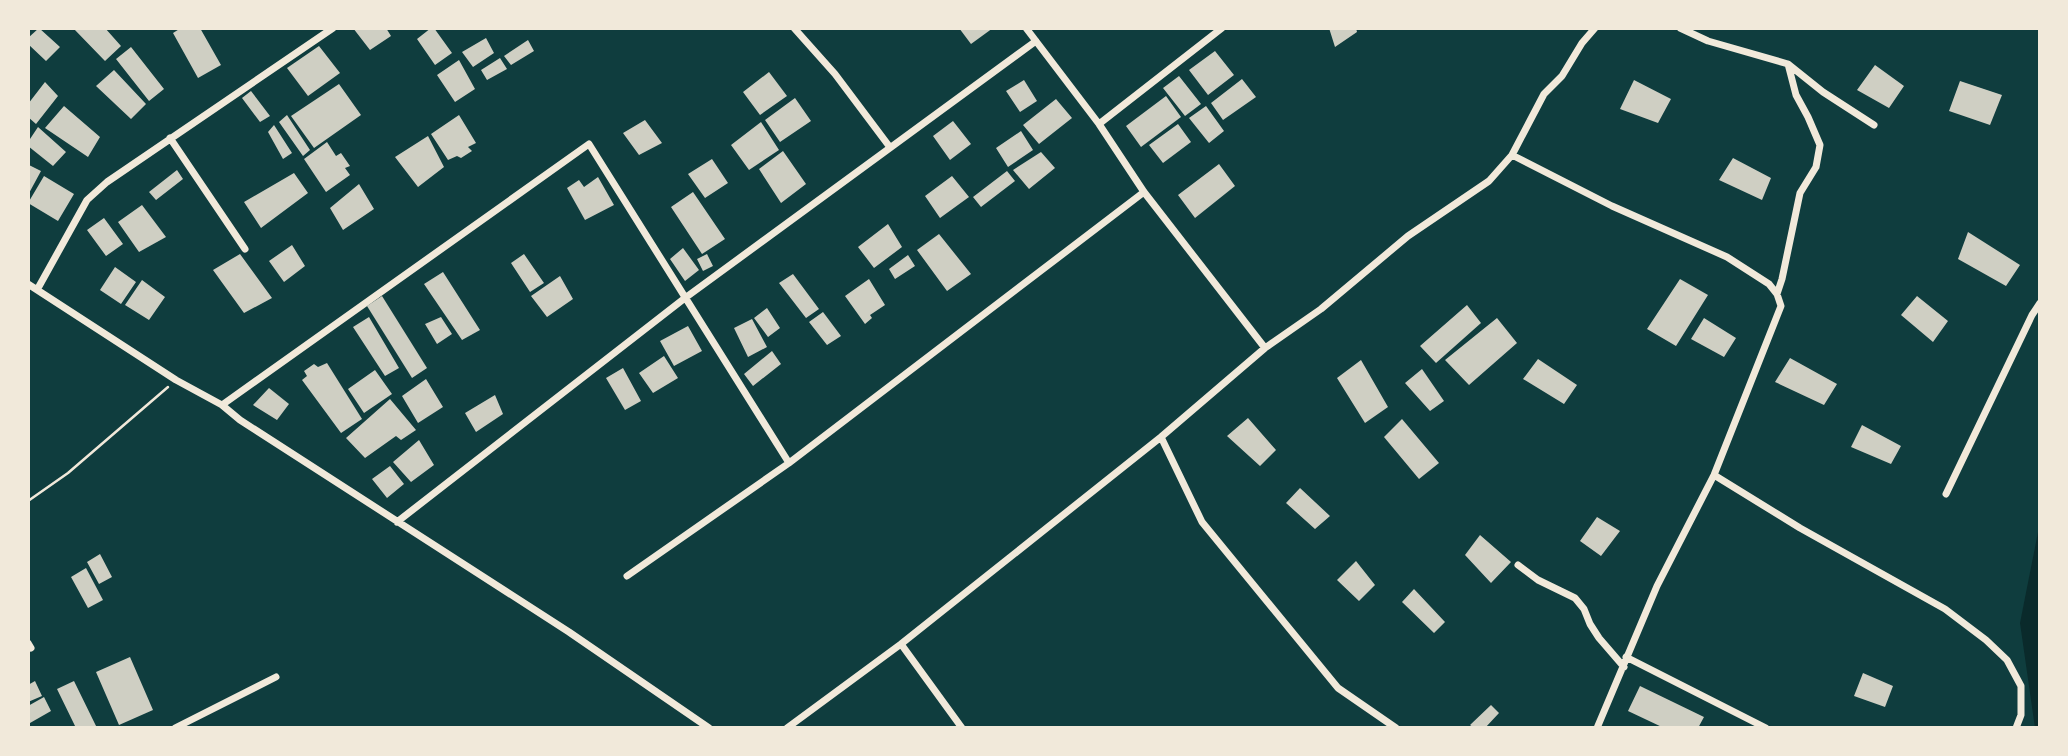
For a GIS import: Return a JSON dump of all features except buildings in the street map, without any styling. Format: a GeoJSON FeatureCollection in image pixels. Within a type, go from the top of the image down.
{"type":"FeatureCollection","features":[{"type":"Feature","properties":{"kind":"street"},"geometry":{"type":"LineString","coordinates":[[37,290],[87,200],[107,182],[333,28]]}},
{"type":"Feature","properties":{"kind":"street"},"geometry":{"type":"LineString","coordinates":[[794,28],[835,74],[890,146]]}},
{"type":"Feature","properties":{"kind":"street"},"geometry":{"type":"LineString","coordinates":[[1026,28],[1099,124],[1144,192],[1265,348]]}},
{"type":"Feature","properties":{"kind":"street"},"geometry":{"type":"LineString","coordinates":[[1099,124],[1222,28]]}},
{"type":"Feature","properties":{"kind":"street"},"geometry":{"type":"LineString","coordinates":[[787,728],[901,644],[1161,437],[1265,348],[1321,309],[1408,236],[1489,181],[1512,155],[1544,94],[1562,76],[1581,43],[1595,28]]}},
{"type":"Feature","properties":{"kind":"street"},"geometry":{"type":"LineString","coordinates":[[1680,28],[1708,41],[1788,64],[1823,92],[1874,125]]}},
{"type":"Feature","properties":{"kind":"street"},"geometry":{"type":"LineString","coordinates":[[397,522],[685,298],[1035,41]]}},
{"type":"Feature","properties":{"kind":"street"},"geometry":{"type":"LineString","coordinates":[[1777,293],[1800,193],[1816,167],[1819,145],[1796,95],[1788,64]]}},
{"type":"Feature","properties":{"kind":"street"},"geometry":{"type":"LineString","coordinates":[[170,138],[245,248]]}},
{"type":"Feature","properties":{"kind":"street"},"geometry":{"type":"LineString","coordinates":[[222,405],[589,144],[789,463]]}},
{"type":"Feature","properties":{"kind":"street"},"geometry":{"type":"LineString","coordinates":[[1512,155],[1612,206],[1727,257],[1759,276],[1777,293],[1781,306],[1714,475],[1657,586],[1597,728]]}},
{"type":"Feature","properties":{"kind":"street"},"geometry":{"type":"LineString","coordinates":[[627,576],[789,463],[1144,192]]}},
{"type":"Feature","properties":{"kind":"street"},"geometry":{"type":"LineString","coordinates":[[28,285],[176,380],[222,405],[240,420],[569,632],[709,728]]}},
{"type":"Feature","properties":{"kind":"street"},"geometry":{"type":"LineString","coordinates":[[1946,494],[2014,351],[2040,303]]}},
{"type":"Feature","properties":{"kind":"street"},"geometry":{"type":"LineString","coordinates":[[1161,437],[1202,522],[1338,688],[1396,728]]}},
{"type":"Feature","properties":{"kind":"street"},"geometry":{"type":"LineString","coordinates":[[1714,475],[1800,528],[1945,609],[1986,640],[2007,660],[2021,686],[2021,715],[2016,728]]}},
{"type":"Feature","properties":{"kind":"street"},"geometry":{"type":"LineString","coordinates":[[1518,565],[1538,580],[1575,598],[1584,608],[1590,624],[1624,667]]}},
{"type":"Feature","properties":{"kind":"street"},"geometry":{"type":"LineString","coordinates":[[901,644],[962,728]]}},
{"type":"Feature","properties":{"kind":"street"},"geometry":{"type":"LineString","coordinates":[[1626,657],[1766,728]]}},
{"type":"Feature","properties":{"kind":"street"},"geometry":{"type":"LineString","coordinates":[[177,728],[276,677]]}},
{"type":"Feature","properties":{"kind":"path"},"geometry":{"type":"LineString","coordinates":[[28,501],[68,473],[176,380]]}},
{"type":"Feature","properties":{"kind":"water"},"geometry":{"type":"Polygon","coordinates":[[[2040,522],[2040,728],[2035,728],[2020,623],[2040,522]]]}}]}
